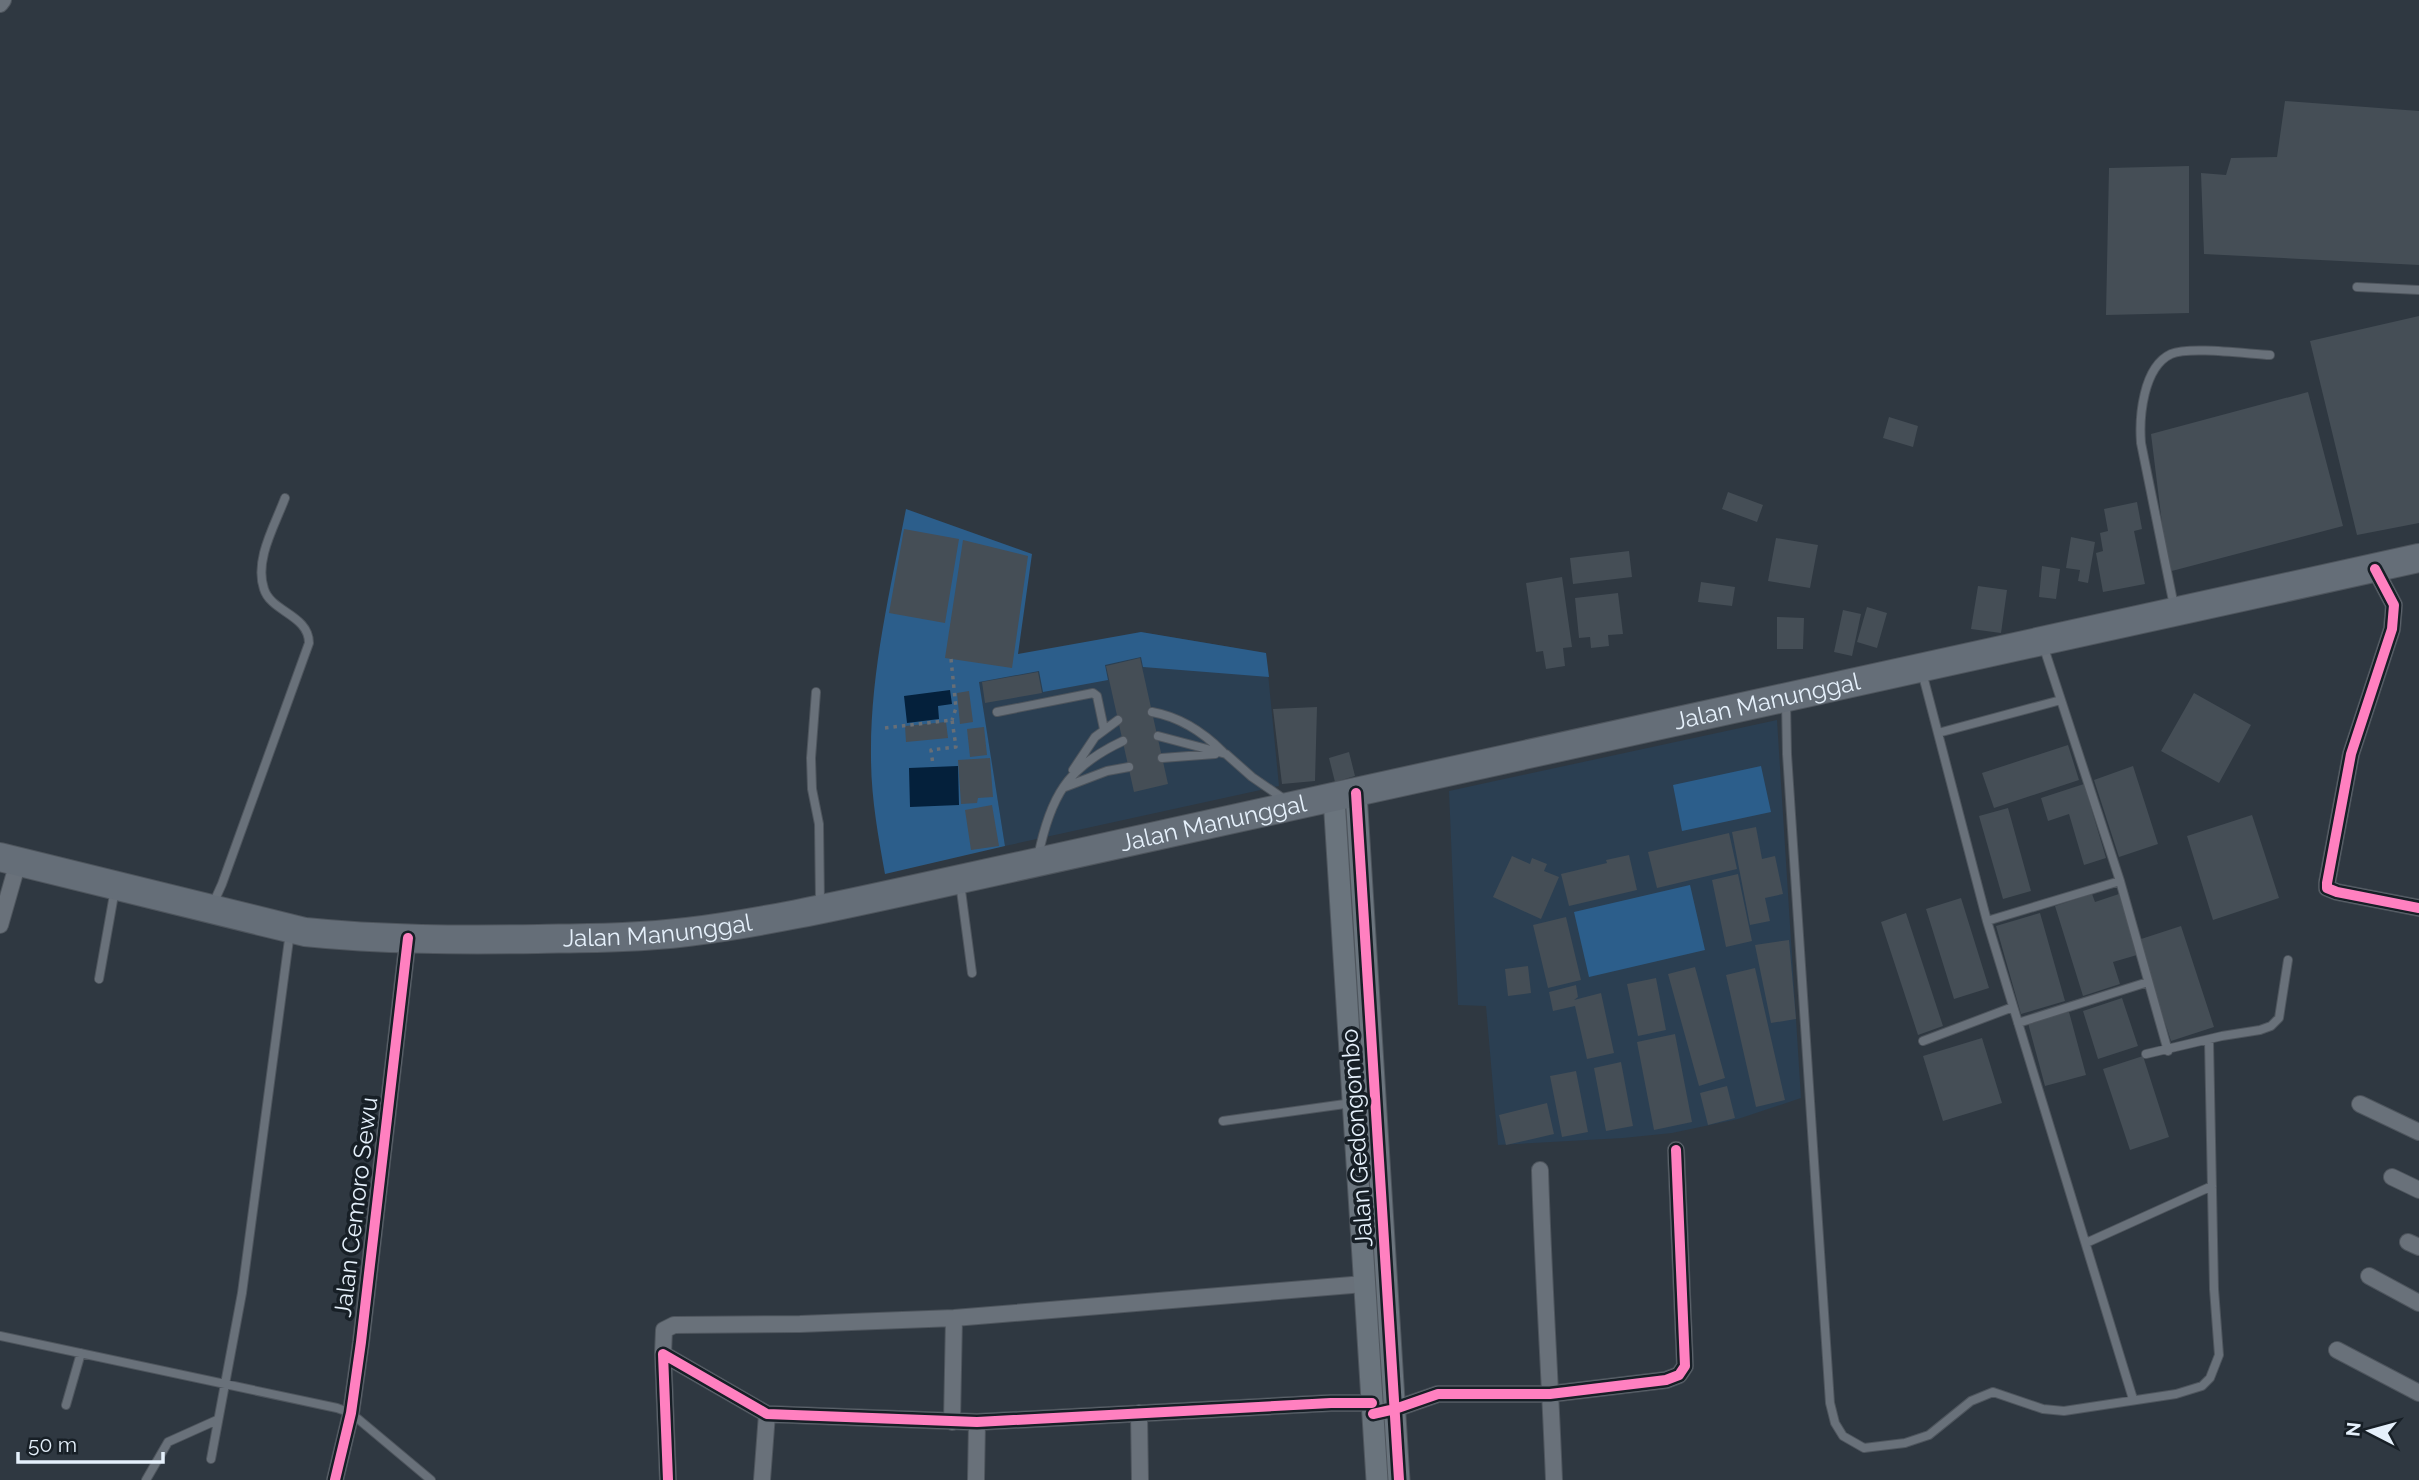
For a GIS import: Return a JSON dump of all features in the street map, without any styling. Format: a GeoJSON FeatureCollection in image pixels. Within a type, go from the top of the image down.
{"type":"FeatureCollection","features":[{"type":"Feature","properties":{"kind":"highway","name":"Jalan Manunggal"},"geometry":{"type":"LineString","coordinates":[[9,860],[291,929],[340,936],[478,940],[642,936],[693,931],[821,909],[960,880],[2419,558]]}},
{"type":"Feature","properties":{"kind":"street"},"geometry":{"type":"LineString","coordinates":[[0,4],[3,0]]}},
{"type":"Feature","properties":{"kind":"street"},"geometry":{"type":"LineString","coordinates":[[2375,569],[2393,605],[2392,629],[2351,754],[2327,883],[2328,888],[2337,892],[2419,908]]}},
{"type":"Feature","properties":{"kind":"street","name":"Jalan Gedongombo"},"geometry":{"type":"LineString","coordinates":[[1345,796],[1352,1103],[1377,1480]]}},
{"type":"Feature","properties":{"kind":"street","name":"Jalan Gedongombo"},"geometry":{"type":"LineString","coordinates":[[1345,796],[1399,1480]]}},
{"type":"Feature","properties":{"kind":"street"},"geometry":{"type":"LineString","coordinates":[[0,925],[9,860]]}},
{"type":"Feature","properties":{"kind":"street","name":"Jalan Cemoro Sewu"},"geometry":{"type":"LineString","coordinates":[[335,1480],[351,1413],[361,1342],[408,938]]}},
{"type":"Feature","properties":{"kind":"street"},"geometry":{"type":"LineString","coordinates":[[2360,1104],[2419,1132]]}},
{"type":"Feature","properties":{"kind":"street"},"geometry":{"type":"LineString","coordinates":[[663,1354],[767,1414],[952,1422],[1331,1403],[1395,1409],[1438,1394],[1550,1394],[1666,1380],[1679,1375],[1685,1366],[1676,1150]]}},
{"type":"Feature","properties":{"kind":"street"},"geometry":{"type":"LineString","coordinates":[[1540,1170],[1554,1480]]}},
{"type":"Feature","properties":{"kind":"street"},"geometry":{"type":"LineString","coordinates":[[2392,1177],[2419,1190]]}},
{"type":"Feature","properties":{"kind":"street"},"geometry":{"type":"LineString","coordinates":[[2369,1276],[2419,1303]]}},
{"type":"Feature","properties":{"kind":"street"},"geometry":{"type":"LineString","coordinates":[[668,1480],[663,1354],[664,1330],[674,1325],[800,1324],[954,1318],[1364,1284]]}},
{"type":"Feature","properties":{"kind":"street"},"geometry":{"type":"LineString","coordinates":[[952,1422],[954,1318]]}},
{"type":"Feature","properties":{"kind":"street"},"geometry":{"type":"LineString","coordinates":[[2337,1350],[2419,1393]]}},
{"type":"Feature","properties":{"kind":"street"},"geometry":{"type":"LineString","coordinates":[[1139,1413],[1140,1480]]}},
{"type":"Feature","properties":{"kind":"street"},"geometry":{"type":"LineString","coordinates":[[762,1480],[767,1414]]}},
{"type":"Feature","properties":{"kind":"street"},"geometry":{"type":"LineString","coordinates":[[976,1480],[977,1422]]}},
{"type":"Feature","properties":{"kind":"lane"},"geometry":{"type":"LineString","coordinates":[[2357,287],[2419,290]]}},
{"type":"Feature","properties":{"kind":"lane"},"geometry":{"type":"LineString","coordinates":[[2176,612],[2171,600],[2141,443],[2140,423],[2144,396],[2152,374],[2169,354],[2184,351],[2270,355]]}},
{"type":"Feature","properties":{"kind":"lane"},"geometry":{"type":"LineString","coordinates":[[210,910],[222,884],[309,643],[307,631],[295,617],[270,599],[264,591],[262,578],[265,550],[285,499]]}},
{"type":"Feature","properties":{"kind":"lane"},"geometry":{"type":"LineString","coordinates":[[2042,643],[2120,881],[2168,1051]]}},
{"type":"Feature","properties":{"kind":"lane"},"geometry":{"type":"LineString","coordinates":[[1922,669],[1987,921],[2133,1399]]}},
{"type":"Feature","properties":{"kind":"lane"},"geometry":{"type":"LineString","coordinates":[[816,692],[812,789],[819,824],[821,909]]}},
{"type":"Feature","properties":{"kind":"lane"},"geometry":{"type":"LineString","coordinates":[[997,712],[1093,693],[1097,696],[1104,729]]}},
{"type":"Feature","properties":{"kind":"lane"},"geometry":{"type":"LineString","coordinates":[[1786,699],[1787,754],[1830,1404],[1835,1423],[1843,1436],[1864,1448],[1905,1443],[1929,1435],[1971,1401],[1993,1392],[2043,1409],[2064,1411],[2176,1394],[2202,1385],[2210,1378],[2219,1355],[2214,1289],[2209,1041]]}},
{"type":"Feature","properties":{"kind":"lane"},"geometry":{"type":"LineString","coordinates":[[1938,733],[2061,700]]}},
{"type":"Feature","properties":{"kind":"lane"},"geometry":{"type":"LineString","coordinates":[[1152,712],[1191,726],[1270,791],[1295,806]]}},
{"type":"Feature","properties":{"kind":"lane"},"geometry":{"type":"LineString","coordinates":[[1036,863],[1048,817],[1062,788],[1083,752],[1104,729],[1118,720]]}},
{"type":"Feature","properties":{"kind":"lane"},"geometry":{"type":"LineString","coordinates":[[1158,736],[1226,754]]}},
{"type":"Feature","properties":{"kind":"lane"},"geometry":{"type":"LineString","coordinates":[[1062,788],[1083,764],[1096,754],[1123,741]]}},
{"type":"Feature","properties":{"kind":"lane"},"geometry":{"type":"LineString","coordinates":[[1163,758],[1226,754]]}},
{"type":"Feature","properties":{"kind":"lane"},"geometry":{"type":"LineString","coordinates":[[1062,788],[1107,771],[1129,767]]}},
{"type":"Feature","properties":{"kind":"lane"},"geometry":{"type":"LineString","coordinates":[[960,880],[972,973]]}},
{"type":"Feature","properties":{"kind":"lane"},"geometry":{"type":"LineString","coordinates":[[1987,921],[2120,881]]}},
{"type":"Feature","properties":{"kind":"lane"},"geometry":{"type":"LineString","coordinates":[[99,979],[116,886]]}},
{"type":"Feature","properties":{"kind":"lane"},"geometry":{"type":"LineString","coordinates":[[211,1459],[242,1293],[291,929]]}},
{"type":"Feature","properties":{"kind":"lane"},"geometry":{"type":"LineString","coordinates":[[2146,1054],[2271,1026],[2279,1018],[2288,960]]}},
{"type":"Feature","properties":{"kind":"lane"},"geometry":{"type":"LineString","coordinates":[[2018,1023],[2148,982]]}},
{"type":"Feature","properties":{"kind":"lane"},"geometry":{"type":"LineString","coordinates":[[1923,1041],[2013,1007]]}},
{"type":"Feature","properties":{"kind":"lane"},"geometry":{"type":"LineString","coordinates":[[1223,1121],[1352,1103]]}},
{"type":"Feature","properties":{"kind":"lane"},"geometry":{"type":"LineString","coordinates":[[2086,1244],[2212,1186]]}},
{"type":"Feature","properties":{"kind":"lane"},"geometry":{"type":"LineString","coordinates":[[0,1336],[337,1408],[351,1413],[431,1480]]}},
{"type":"Feature","properties":{"kind":"lane"},"geometry":{"type":"LineString","coordinates":[[66,1405],[80,1353]]}},
{"type":"Feature","properties":{"kind":"lane"},"geometry":{"type":"LineString","coordinates":[[146,1480],[168,1442],[217,1420]]}},
{"type":"Feature","properties":{"kind":"path"},"geometry":{"type":"LineString","coordinates":[[933,765],[931,750],[956,747],[953,720],[956,708],[951,659]]}},
{"type":"Feature","properties":{"kind":"path"},"geometry":{"type":"LineString","coordinates":[[885,728],[953,720]]}},
{"type":"Feature","properties":{"kind":"shaded area"},"geometry":{"type":"Polygon","coordinates":[[[906,509],[1032,554],[1018,654],[1141,632],[1266,653],[1269,677],[1143,667],[1141,657],[1105,665],[1108,680],[1043,692],[1039,671],[979,682],[1005,846],[885,874],[872,787],[872,726],[877,663],[906,509]]]}},
{"type":"Feature","properties":{"kind":"shaded area"},"geometry":{"type":"Polygon","coordinates":[[[1141,632],[1266,653],[1279,786],[1005,846],[978,679],[1141,632]]]}},
{"type":"Feature","properties":{"kind":"shaded area"},"geometry":{"type":"Polygon","coordinates":[[[950,690],[952,704],[938,706],[939,719],[907,723],[904,696],[950,690]]]}},
{"type":"Feature","properties":{"kind":"shaded area"},"geometry":{"type":"Polygon","coordinates":[[[1777,720],[1801,1098],[1738,1119],[1672,1133],[1498,1145],[1486,1006],[1458,1005],[1449,791],[1777,720]]]}},
{"type":"Feature","properties":{"kind":"shaded area"},"geometry":{"type":"Polygon","coordinates":[[[958,766],[959,805],[910,807],[909,768],[958,766]]]}},
{"type":"Feature","properties":{"kind":"shaded area"},"geometry":{"type":"Polygon","coordinates":[[[1761,766],[1771,812],[1682,831],[1673,785],[1761,766]]]}},
{"type":"Feature","properties":{"kind":"shaded area"},"geometry":{"type":"Polygon","coordinates":[[[1690,885],[1705,950],[1589,977],[1574,912],[1690,885]]]}},
{"type":"Feature","properties":{"kind":"building"},"geometry":{"type":"Polygon","coordinates":[[[2285,101],[2419,111],[2419,265],[2204,254],[2201,173],[2226,175],[2231,158],[2277,157],[2285,101]]]}},
{"type":"Feature","properties":{"kind":"building"},"geometry":{"type":"Polygon","coordinates":[[[2189,166],[2189,313],[2106,315],[2109,168],[2189,166]]]}},
{"type":"Feature","properties":{"kind":"building"},"geometry":{"type":"Polygon","coordinates":[[[2419,316],[2419,523],[2357,535],[2310,341],[2419,316]]]}},
{"type":"Feature","properties":{"kind":"building"},"geometry":{"type":"Polygon","coordinates":[[[2308,392],[2343,526],[2168,572],[2151,434],[2308,392]]]}},
{"type":"Feature","properties":{"kind":"building"},"geometry":{"type":"Polygon","coordinates":[[[1889,417],[1918,426],[1913,447],[1883,438],[1889,417]]]}},
{"type":"Feature","properties":{"kind":"building"},"geometry":{"type":"Polygon","coordinates":[[[1728,492],[1763,505],[1757,522],[1722,509],[1728,492]]]}},
{"type":"Feature","properties":{"kind":"building"},"geometry":{"type":"Polygon","coordinates":[[[2137,502],[2142,529],[2134,531],[2145,584],[2103,592],[2096,553],[2103,551],[2100,533],[2108,531],[2104,509],[2137,502]]]}},
{"type":"Feature","properties":{"kind":"building"},"geometry":{"type":"Polygon","coordinates":[[[904,529],[959,539],[945,623],[889,613],[904,529]]]}},
{"type":"Feature","properties":{"kind":"building"},"geometry":{"type":"Polygon","coordinates":[[[2071,537],[2095,542],[2088,583],[2078,581],[2080,570],[2066,568],[2071,537]]]}},
{"type":"Feature","properties":{"kind":"building"},"geometry":{"type":"Polygon","coordinates":[[[1776,538],[1818,545],[1810,588],[1768,581],[1776,538]]]}},
{"type":"Feature","properties":{"kind":"building"},"geometry":{"type":"Polygon","coordinates":[[[963,540],[1028,556],[1012,668],[945,658],[963,540]]]}},
{"type":"Feature","properties":{"kind":"building"},"geometry":{"type":"Polygon","coordinates":[[[1629,551],[1632,577],[1573,584],[1570,558],[1629,551]]]}},
{"type":"Feature","properties":{"kind":"building"},"geometry":{"type":"Polygon","coordinates":[[[2042,566],[2060,569],[2056,599],[2039,597],[2042,566]]]}},
{"type":"Feature","properties":{"kind":"building"},"geometry":{"type":"Polygon","coordinates":[[[1562,577],[1572,647],[1563,648],[1565,666],[1546,669],[1543,651],[1536,652],[1526,583],[1562,577]]]}},
{"type":"Feature","properties":{"kind":"building"},"geometry":{"type":"Polygon","coordinates":[[[1701,582],[1735,587],[1732,606],[1698,602],[1701,582]]]}},
{"type":"Feature","properties":{"kind":"building"},"geometry":{"type":"Polygon","coordinates":[[[1978,586],[2007,590],[2001,633],[1971,629],[1978,586]]]}},
{"type":"Feature","properties":{"kind":"building"},"geometry":{"type":"Polygon","coordinates":[[[1618,593],[1623,634],[1608,635],[1609,646],[1591,648],[1590,637],[1579,638],[1575,598],[1618,593]]]}},
{"type":"Feature","properties":{"kind":"building"},"geometry":{"type":"Polygon","coordinates":[[[1867,607],[1887,613],[1877,648],[1857,642],[1867,607]]]}},
{"type":"Feature","properties":{"kind":"building"},"geometry":{"type":"Polygon","coordinates":[[[1843,610],[1861,614],[1852,656],[1834,652],[1843,610]]]}},
{"type":"Feature","properties":{"kind":"building"},"geometry":{"type":"Polygon","coordinates":[[[1777,617],[1804,618],[1803,649],[1777,649],[1777,617]]]}},
{"type":"Feature","properties":{"kind":"building"},"geometry":{"type":"Polygon","coordinates":[[[1140,658],[1168,784],[1134,792],[1106,666],[1140,658]]]}},
{"type":"Feature","properties":{"kind":"building"},"geometry":{"type":"Polygon","coordinates":[[[1038,672],[1042,693],[985,703],[982,682],[1038,672]]]}},
{"type":"Feature","properties":{"kind":"building"},"geometry":{"type":"Polygon","coordinates":[[[969,691],[973,722],[960,724],[957,693],[969,691]]]}},
{"type":"Feature","properties":{"kind":"building"},"geometry":{"type":"Polygon","coordinates":[[[2194,693],[2251,725],[2219,783],[2161,751],[2194,693]]]}},
{"type":"Feature","properties":{"kind":"building"},"geometry":{"type":"Polygon","coordinates":[[[1317,707],[1315,781],[1282,784],[1273,709],[1317,707]]]}},
{"type":"Feature","properties":{"kind":"building"},"geometry":{"type":"Polygon","coordinates":[[[946,722],[948,738],[906,742],[905,726],[946,722]]]}},
{"type":"Feature","properties":{"kind":"building"},"geometry":{"type":"Polygon","coordinates":[[[984,727],[987,755],[970,757],[967,729],[984,727]]]}},
{"type":"Feature","properties":{"kind":"building"},"geometry":{"type":"Polygon","coordinates":[[[2068,745],[2079,780],[1994,808],[1982,773],[2068,745]]]}},
{"type":"Feature","properties":{"kind":"building"},"geometry":{"type":"Polygon","coordinates":[[[1349,752],[1355,776],[1335,782],[1329,758],[1349,752]]]}},
{"type":"Feature","properties":{"kind":"building"},"geometry":{"type":"Polygon","coordinates":[[[990,758],[993,797],[978,798],[977,803],[961,804],[958,760],[990,758]]]}},
{"type":"Feature","properties":{"kind":"building"},"geometry":{"type":"Polygon","coordinates":[[[2133,766],[2158,844],[2119,857],[2094,780],[2133,766]]]}},
{"type":"Feature","properties":{"kind":"building"},"geometry":{"type":"Polygon","coordinates":[[[2084,784],[2106,858],[2084,865],[2069,814],[2048,821],[2041,798],[2084,784]]]}},
{"type":"Feature","properties":{"kind":"building"},"geometry":{"type":"Polygon","coordinates":[[[992,805],[999,846],[971,850],[965,810],[992,805]]]}},
{"type":"Feature","properties":{"kind":"building"},"geometry":{"type":"Polygon","coordinates":[[[2008,808],[2031,891],[2003,899],[1979,816],[2008,808]]]}},
{"type":"Feature","properties":{"kind":"building"},"geometry":{"type":"Polygon","coordinates":[[[2252,815],[2279,898],[2213,920],[2187,836],[2252,815]]]}},
{"type":"Feature","properties":{"kind":"building"},"geometry":{"type":"Polygon","coordinates":[[[1756,827],[1762,859],[1775,856],[1783,894],[1765,898],[1770,921],[1750,925],[1732,832],[1756,827]]]}},
{"type":"Feature","properties":{"kind":"building"},"geometry":{"type":"Polygon","coordinates":[[[1729,833],[1737,869],[1657,888],[1648,852],[1729,833]]]}},
{"type":"Feature","properties":{"kind":"building"},"geometry":{"type":"Polygon","coordinates":[[[1629,855],[1637,890],[1569,906],[1561,874],[1629,855]]]}},
{"type":"Feature","properties":{"kind":"building"},"geometry":{"type":"Polygon","coordinates":[[[1512,856],[1530,864],[1532,858],[1547,864],[1544,871],[1559,877],[1541,919],[1493,897],[1512,856]]]}},
{"type":"Feature","properties":{"kind":"building"},"geometry":{"type":"Polygon","coordinates":[[[1738,874],[1752,941],[1726,947],[1712,880],[1738,874]]]}},
{"type":"Feature","properties":{"kind":"building"},"geometry":{"type":"Polygon","coordinates":[[[2092,894],[2095,902],[2119,894],[2137,955],[2113,962],[2120,984],[2083,996],[2055,906],[2092,894]]]}},
{"type":"Feature","properties":{"kind":"building"},"geometry":{"type":"Polygon","coordinates":[[[1961,898],[1989,988],[1954,999],[1926,909],[1961,898]]]}},
{"type":"Feature","properties":{"kind":"building"},"geometry":{"type":"Polygon","coordinates":[[[1906,913],[1943,1026],[1918,1035],[1881,922],[1906,913]]]}},
{"type":"Feature","properties":{"kind":"building"},"geometry":{"type":"Polygon","coordinates":[[[2040,913],[2065,1001],[2021,1014],[1996,926],[2040,913]]]}},
{"type":"Feature","properties":{"kind":"building"},"geometry":{"type":"Polygon","coordinates":[[[1566,917],[1581,980],[1548,988],[1533,925],[1566,917]]]}},
{"type":"Feature","properties":{"kind":"building"},"geometry":{"type":"Polygon","coordinates":[[[2181,926],[2214,1027],[2171,1041],[2138,940],[2181,926]]]}},
{"type":"Feature","properties":{"kind":"building"},"geometry":{"type":"Polygon","coordinates":[[[1789,940],[1796,1019],[1771,1023],[1755,945],[1789,940]]]}},
{"type":"Feature","properties":{"kind":"building"},"geometry":{"type":"Polygon","coordinates":[[[1528,966],[1531,993],[1508,996],[1505,969],[1528,966]]]}},
{"type":"Feature","properties":{"kind":"building"},"geometry":{"type":"Polygon","coordinates":[[[1695,967],[1725,1078],[1699,1086],[1668,974],[1695,967]]]}},
{"type":"Feature","properties":{"kind":"building"},"geometry":{"type":"Polygon","coordinates":[[[1755,968],[1785,1100],[1756,1107],[1726,975],[1755,968]]]}},
{"type":"Feature","properties":{"kind":"building"},"geometry":{"type":"Polygon","coordinates":[[[1656,978],[1666,1030],[1638,1036],[1627,984],[1656,978]]]}},
{"type":"Feature","properties":{"kind":"building"},"geometry":{"type":"Polygon","coordinates":[[[1576,985],[1578,997],[1574,1000],[1601,993],[1614,1053],[1587,1059],[1575,1006],[1553,1011],[1549,992],[1576,985]]]}},
{"type":"Feature","properties":{"kind":"building"},"geometry":{"type":"Polygon","coordinates":[[[2122,998],[2138,1046],[2098,1059],[2083,1011],[2122,998]]]}},
{"type":"Feature","properties":{"kind":"building"},"geometry":{"type":"Polygon","coordinates":[[[2069,1012],[2086,1075],[2045,1086],[2028,1023],[2069,1012]]]}},
{"type":"Feature","properties":{"kind":"building"},"geometry":{"type":"Polygon","coordinates":[[[1675,1034],[1692,1122],[1654,1130],[1637,1042],[1675,1034]]]}},
{"type":"Feature","properties":{"kind":"building"},"geometry":{"type":"Polygon","coordinates":[[[1982,1038],[2002,1103],[1943,1121],[1923,1056],[1982,1038]]]}},
{"type":"Feature","properties":{"kind":"building"},"geometry":{"type":"Polygon","coordinates":[[[2143,1056],[2169,1137],[2130,1150],[2103,1069],[2143,1056]]]}},
{"type":"Feature","properties":{"kind":"building"},"geometry":{"type":"Polygon","coordinates":[[[1621,1062],[1633,1126],[1606,1131],[1594,1068],[1621,1062]]]}},
{"type":"Feature","properties":{"kind":"building"},"geometry":{"type":"Polygon","coordinates":[[[1576,1071],[1588,1132],[1562,1137],[1550,1076],[1576,1071]]]}},
{"type":"Feature","properties":{"kind":"building"},"geometry":{"type":"Polygon","coordinates":[[[1727,1086],[1735,1118],[1708,1125],[1700,1093],[1727,1086]]]}},
{"type":"Feature","properties":{"kind":"building"},"geometry":{"type":"Polygon","coordinates":[[[1547,1103],[1554,1134],[1506,1145],[1499,1115],[1547,1103]]]}},
{"type":"Feature","properties":{"kind":"cycle path"},"geometry":{"type":"LineString","coordinates":[[2375,569],[2394,605],[2392,629],[2351,754],[2327,888],[2419,908]]}},
{"type":"Feature","properties":{"kind":"cycle path"},"geometry":{"type":"LineString","coordinates":[[1356,793],[1399,1480]]}},
{"type":"Feature","properties":{"kind":"cycle path"},"geometry":{"type":"LineString","coordinates":[[335,1480],[351,1413],[361,1342],[408,938]]}},
{"type":"Feature","properties":{"kind":"cycle path"},"geometry":{"type":"LineString","coordinates":[[1373,1414],[1438,1394],[1550,1394],[1666,1380],[1679,1375],[1685,1366],[1676,1150]]}},
{"type":"Feature","properties":{"kind":"cycle path"},"geometry":{"type":"LineString","coordinates":[[668,1480],[663,1354],[767,1414],[977,1422],[1372,1403]]}}]}
